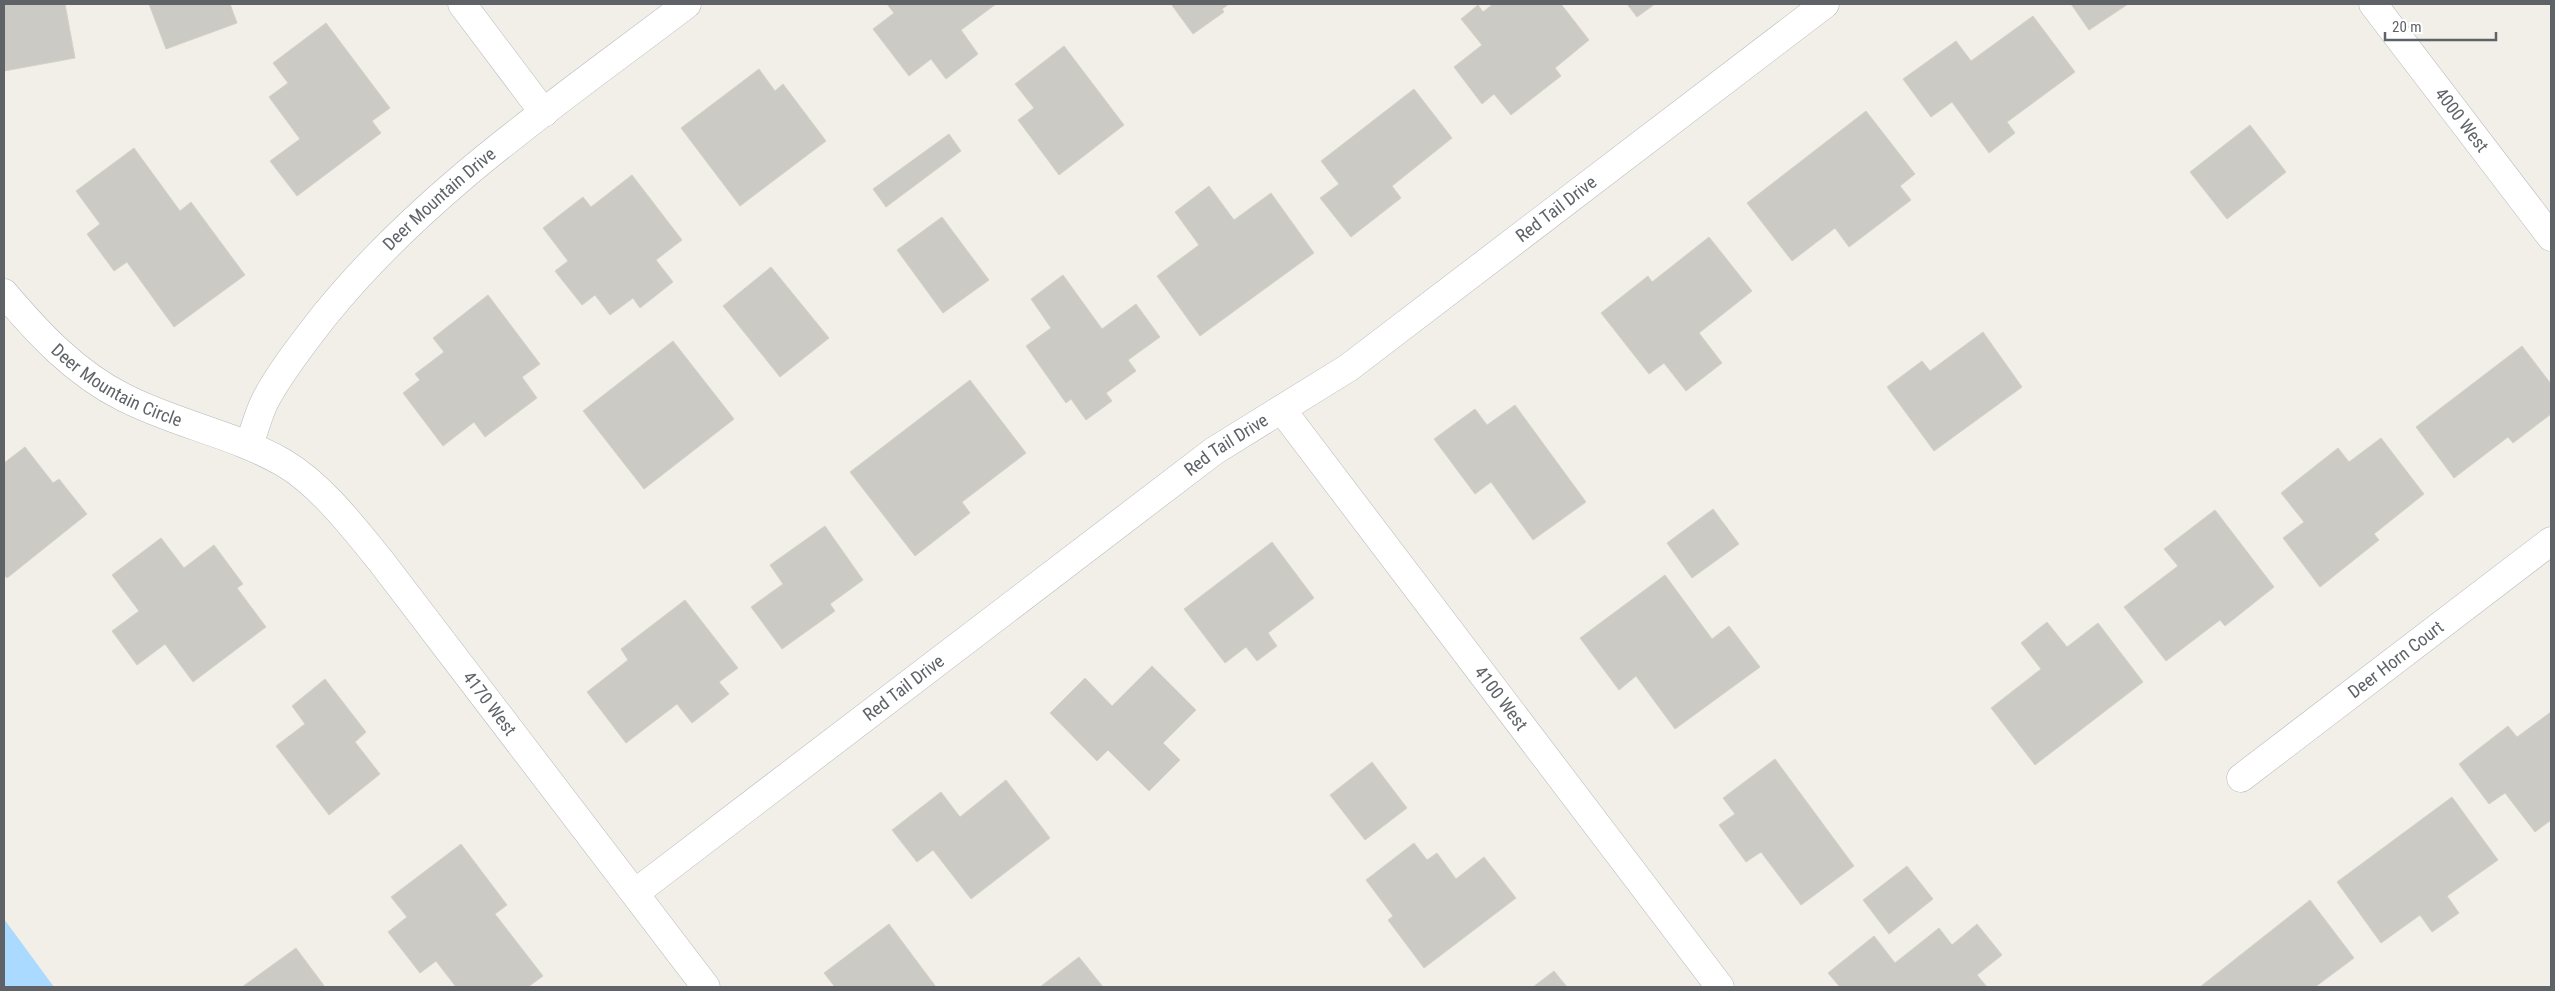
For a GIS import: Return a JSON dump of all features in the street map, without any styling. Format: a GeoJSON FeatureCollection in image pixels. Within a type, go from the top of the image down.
{"type":"FeatureCollection","features":[{"type":"Feature","properties":{"kind":"street"},"geometry":{"type":"LineString","coordinates":[[462,4],[544,112]]}},
{"type":"Feature","properties":{"kind":"street","name":"Deer Mountain Drive"},"geometry":{"type":"LineString","coordinates":[[249,446],[265,402],[306,338],[353,280],[409,222],[470,168],[687,4]]}},
{"type":"Feature","properties":{"kind":"street","name":"Red Tail Drive"},"geometry":{"type":"LineString","coordinates":[[635,893],[1214,451],[1348,368],[1825,4]]}},
{"type":"Feature","properties":{"kind":"street","name":"4000 West"},"geometry":{"type":"LineString","coordinates":[[2373,4],[2551,237]]}},
{"type":"Feature","properties":{"kind":"street","name":"Deer Mountain Circle"},"geometry":{"type":"LineString","coordinates":[[4,293],[35,329],[75,366],[122,397],[249,446]]}},
{"type":"Feature","properties":{"kind":"street","name":"4100 West"},"geometry":{"type":"LineString","coordinates":[[1282,410],[1720,987]]}},
{"type":"Feature","properties":{"kind":"street","name":"4170 West"},"geometry":{"type":"LineString","coordinates":[[249,446],[286,464],[320,492],[350,522],[706,987]]}},
{"type":"Feature","properties":{"kind":"street","name":"Deer Horn Court"},"geometry":{"type":"LineString","coordinates":[[2241,778],[2551,541]]}},
{"type":"Feature","properties":{"kind":"water"},"geometry":{"type":"Polygon","coordinates":[[[4,919],[54,987],[4,987],[4,919]]]}},
{"type":"Feature","properties":{"kind":"building"},"geometry":{"type":"Polygon","coordinates":[[[4,4],[65,4],[75,58],[4,71],[4,4]]]}},
{"type":"Feature","properties":{"kind":"building"},"geometry":{"type":"Polygon","coordinates":[[[149,4],[230,4],[237,23],[166,49],[149,4]]]}},
{"type":"Feature","properties":{"kind":"building"},"geometry":{"type":"Polygon","coordinates":[[[887,4],[996,4],[961,30],[978,54],[946,79],[931,59],[909,76],[873,29],[894,13],[887,4]]]}},
{"type":"Feature","properties":{"kind":"building"},"geometry":{"type":"Polygon","coordinates":[[[1171,4],[1229,4],[1222,9],[1224,12],[1193,34],[1171,4]]]}},
{"type":"Feature","properties":{"kind":"building"},"geometry":{"type":"Polygon","coordinates":[[[1493,4],[1561,4],[1589,40],[1555,68],[1561,76],[1511,115],[1494,94],[1482,104],[1454,67],[1482,45],[1461,19],[1478,5],[1483,12],[1493,4]]]}},
{"type":"Feature","properties":{"kind":"building"},"geometry":{"type":"Polygon","coordinates":[[[1627,4],[1655,4],[1637,17],[1627,4]]]}},
{"type":"Feature","properties":{"kind":"building"},"geometry":{"type":"Polygon","coordinates":[[[2071,4],[2128,4],[2089,30],[2071,4]]]}},
{"type":"Feature","properties":{"kind":"building"},"geometry":{"type":"Polygon","coordinates":[[[2033,16],[2075,72],[2007,122],[2015,133],[1989,153],[1952,102],[1931,117],[1903,79],[1956,41],[1971,61],[2033,16]]]}},
{"type":"Feature","properties":{"kind":"building"},"geometry":{"type":"Polygon","coordinates":[[[326,23],[390,108],[372,121],[381,133],[297,196],[270,161],[300,139],[269,97],[288,83],[273,63],[326,23]]]}},
{"type":"Feature","properties":{"kind":"building"},"geometry":{"type":"Polygon","coordinates":[[[1064,46],[1124,125],[1059,175],[1018,120],[1034,108],[1015,84],[1064,46]]]}},
{"type":"Feature","properties":{"kind":"building"},"geometry":{"type":"Polygon","coordinates":[[[759,69],[775,91],[783,84],[826,141],[740,206],[681,128],[759,69]]]}},
{"type":"Feature","properties":{"kind":"building"},"geometry":{"type":"Polygon","coordinates":[[[1414,89],[1452,138],[1392,186],[1401,198],[1351,237],[1320,198],[1339,184],[1321,161],[1414,89]]]}},
{"type":"Feature","properties":{"kind":"building"},"geometry":{"type":"Polygon","coordinates":[[[1866,111],[1915,174],[1900,186],[1911,200],[1849,247],[1835,228],[1792,261],[1747,203],[1866,111]]]}},
{"type":"Feature","properties":{"kind":"building"},"geometry":{"type":"Polygon","coordinates":[[[2250,125],[2286,172],[2227,219],[2190,172],[2250,125]]]}},
{"type":"Feature","properties":{"kind":"building"},"geometry":{"type":"Polygon","coordinates":[[[949,134],[961,151],[886,207],[873,189],[949,134]]]}},
{"type":"Feature","properties":{"kind":"building"},"geometry":{"type":"Polygon","coordinates":[[[134,148],[180,211],[191,202],[245,275],[174,327],[127,262],[114,271],[87,234],[100,224],[76,191],[134,148]]]}},
{"type":"Feature","properties":{"kind":"building"},"geometry":{"type":"Polygon","coordinates":[[[632,175],[682,240],[656,260],[673,282],[640,308],[633,298],[610,315],[595,295],[582,305],[555,271],[568,261],[543,228],[583,197],[591,207],[632,175]]]}},
{"type":"Feature","properties":{"kind":"building"},"geometry":{"type":"Polygon","coordinates":[[[1209,186],[1234,220],[1271,193],[1314,253],[1200,336],[1157,276],[1199,245],[1175,212],[1209,186]]]}},
{"type":"Feature","properties":{"kind":"building"},"geometry":{"type":"Polygon","coordinates":[[[942,217],[989,280],[943,313],[897,250],[942,217]]]}},
{"type":"Feature","properties":{"kind":"building"},"geometry":{"type":"Polygon","coordinates":[[[1709,237],[1752,291],[1699,333],[1722,363],[1686,391],[1664,363],[1649,374],[1601,313],[1648,276],[1652,282],[1709,237]]]}},
{"type":"Feature","properties":{"kind":"building"},"geometry":{"type":"Polygon","coordinates":[[[771,267],[829,338],[780,377],[723,306],[771,267]]]}},
{"type":"Feature","properties":{"kind":"building"},"geometry":{"type":"Polygon","coordinates":[[[1063,275],[1102,329],[1136,304],[1160,337],[1128,360],[1136,371],[1106,393],[1112,401],[1086,420],[1071,399],[1066,403],[1026,346],[1051,328],[1031,299],[1063,275]]]}},
{"type":"Feature","properties":{"kind":"building"},"geometry":{"type":"Polygon","coordinates":[[[488,295],[540,364],[522,377],[537,398],[485,437],[474,422],[443,446],[403,393],[420,380],[415,374],[444,352],[433,338],[488,295]]]}},
{"type":"Feature","properties":{"kind":"building"},"geometry":{"type":"Polygon","coordinates":[[[1983,332],[2022,387],[1934,451],[1887,387],[1922,361],[1930,371],[1983,332]]]}},
{"type":"Feature","properties":{"kind":"building"},"geometry":{"type":"Polygon","coordinates":[[[673,341],[734,419],[644,489],[583,411],[673,341]]]}},
{"type":"Feature","properties":{"kind":"building"},"geometry":{"type":"Polygon","coordinates":[[[2522,346],[2551,384],[2551,414],[2513,443],[2508,437],[2454,478],[2416,427],[2522,346]]]}},
{"type":"Feature","properties":{"kind":"building"},"geometry":{"type":"Polygon","coordinates":[[[970,380],[1026,453],[962,502],[970,513],[915,556],[850,472],[970,380]]]}},
{"type":"Feature","properties":{"kind":"building"},"geometry":{"type":"Polygon","coordinates":[[[1515,405],[1586,502],[1533,540],[1491,482],[1475,494],[1434,439],[1475,409],[1487,425],[1515,405]]]}},
{"type":"Feature","properties":{"kind":"building"},"geometry":{"type":"Polygon","coordinates":[[[2381,438],[2424,494],[2374,534],[2379,540],[2320,587],[2283,538],[2304,522],[2281,493],[2338,448],[2349,462],[2381,438]]]}},
{"type":"Feature","properties":{"kind":"building"},"geometry":{"type":"Polygon","coordinates":[[[25,447],[53,483],[59,479],[87,514],[7,578],[4,575],[4,463],[25,447]]]}},
{"type":"Feature","properties":{"kind":"building"},"geometry":{"type":"Polygon","coordinates":[[[1713,509],[1739,544],[1692,578],[1667,543],[1713,509]]]}},
{"type":"Feature","properties":{"kind":"building"},"geometry":{"type":"Polygon","coordinates":[[[2215,510],[2274,587],[2225,626],[2220,620],[2166,661],[2124,607],[2178,566],[2164,549],[2215,510]]]}},
{"type":"Feature","properties":{"kind":"building"},"geometry":{"type":"Polygon","coordinates":[[[825,526],[863,580],[830,604],[835,611],[782,649],[751,607],[783,584],[770,565],[825,526]]]}},
{"type":"Feature","properties":{"kind":"building"},"geometry":{"type":"Polygon","coordinates":[[[161,538],[184,568],[214,545],[243,584],[237,588],[266,627],[193,682],[165,644],[137,665],[112,631],[139,611],[112,575],[161,538]]]}},
{"type":"Feature","properties":{"kind":"building"},"geometry":{"type":"Polygon","coordinates":[[[1272,542],[1314,598],[1268,633],[1277,646],[1257,661],[1246,647],[1225,663],[1184,609],[1272,542]]]}},
{"type":"Feature","properties":{"kind":"building"},"geometry":{"type":"Polygon","coordinates":[[[1665,575],[1712,639],[1729,626],[1760,667],[1675,729],[1636,676],[1619,690],[1580,638],[1665,575]]]}},
{"type":"Feature","properties":{"kind":"building"},"geometry":{"type":"Polygon","coordinates":[[[685,600],[738,668],[719,682],[729,694],[692,723],[677,704],[626,743],[587,692],[628,660],[621,649],[685,600]]]}},
{"type":"Feature","properties":{"kind":"building"},"geometry":{"type":"Polygon","coordinates":[[[2047,622],[2067,647],[2098,623],[2143,682],[2035,765],[1991,708],[2041,669],[2021,643],[2047,622]]]}},
{"type":"Feature","properties":{"kind":"building"},"geometry":{"type":"Polygon","coordinates":[[[1152,666],[1196,710],[1163,743],[1180,760],[1149,791],[1108,750],[1097,761],[1050,713],[1085,678],[1112,706],[1152,666]]]}},
{"type":"Feature","properties":{"kind":"building"},"geometry":{"type":"Polygon","coordinates":[[[325,679],[366,732],[355,742],[380,774],[329,815],[276,746],[305,724],[292,706],[325,679]]]}},
{"type":"Feature","properties":{"kind":"building"},"geometry":{"type":"Polygon","coordinates":[[[2551,712],[2551,820],[2535,832],[2505,793],[2489,804],[2459,764],[2508,726],[2517,737],[2551,712]]]}},
{"type":"Feature","properties":{"kind":"building"},"geometry":{"type":"Polygon","coordinates":[[[1775,759],[1854,866],[1801,905],[1761,852],[1746,862],[1719,825],[1735,814],[1723,798],[1775,759]]]}},
{"type":"Feature","properties":{"kind":"building"},"geometry":{"type":"Polygon","coordinates":[[[1372,762],[1407,808],[1365,840],[1330,795],[1372,762]]]}},
{"type":"Feature","properties":{"kind":"building"},"geometry":{"type":"Polygon","coordinates":[[[1006,780],[1050,838],[971,899],[933,850],[917,862],[892,830],[941,792],[960,817],[1006,780]]]}},
{"type":"Feature","properties":{"kind":"building"},"geometry":{"type":"Polygon","coordinates":[[[2452,797],[2498,860],[2447,896],[2459,913],[2432,932],[2420,915],[2381,943],[2337,882],[2452,797]]]}},
{"type":"Feature","properties":{"kind":"building"},"geometry":{"type":"Polygon","coordinates":[[[1414,843],[1427,860],[1437,853],[1456,879],[1484,857],[1516,898],[1424,968],[1388,920],[1393,916],[1366,880],[1414,843]]]}},
{"type":"Feature","properties":{"kind":"building"},"geometry":{"type":"Polygon","coordinates":[[[461,844],[507,905],[495,914],[543,976],[528,987],[456,987],[436,961],[420,973],[388,932],[407,917],[391,897],[461,844]]]}},
{"type":"Feature","properties":{"kind":"building"},"geometry":{"type":"Polygon","coordinates":[[[1907,866],[1933,899],[1889,934],[1863,900],[1907,866]]]}},
{"type":"Feature","properties":{"kind":"building"},"geometry":{"type":"Polygon","coordinates":[[[2310,900],[2354,958],[2315,987],[2200,987],[2310,900]]]}},
{"type":"Feature","properties":{"kind":"building"},"geometry":{"type":"Polygon","coordinates":[[[889,924],[936,987],[835,987],[824,973],[889,924]]]}},
{"type":"Feature","properties":{"kind":"building"},"geometry":{"type":"Polygon","coordinates":[[[1977,924],[2002,955],[1977,975],[1987,987],[1840,987],[1828,973],[1874,936],[1895,963],[1939,928],[1952,945],[1977,924]]]}},
{"type":"Feature","properties":{"kind":"building"},"geometry":{"type":"Polygon","coordinates":[[[296,948],[325,987],[242,987],[296,948]]]}},
{"type":"Feature","properties":{"kind":"building"},"geometry":{"type":"Polygon","coordinates":[[[1079,957],[1103,987],[1040,987],[1079,957]]]}},
{"type":"Feature","properties":{"kind":"building"},"geometry":{"type":"Polygon","coordinates":[[[1554,971],[1567,987],[1533,987],[1554,971]]]}}]}
